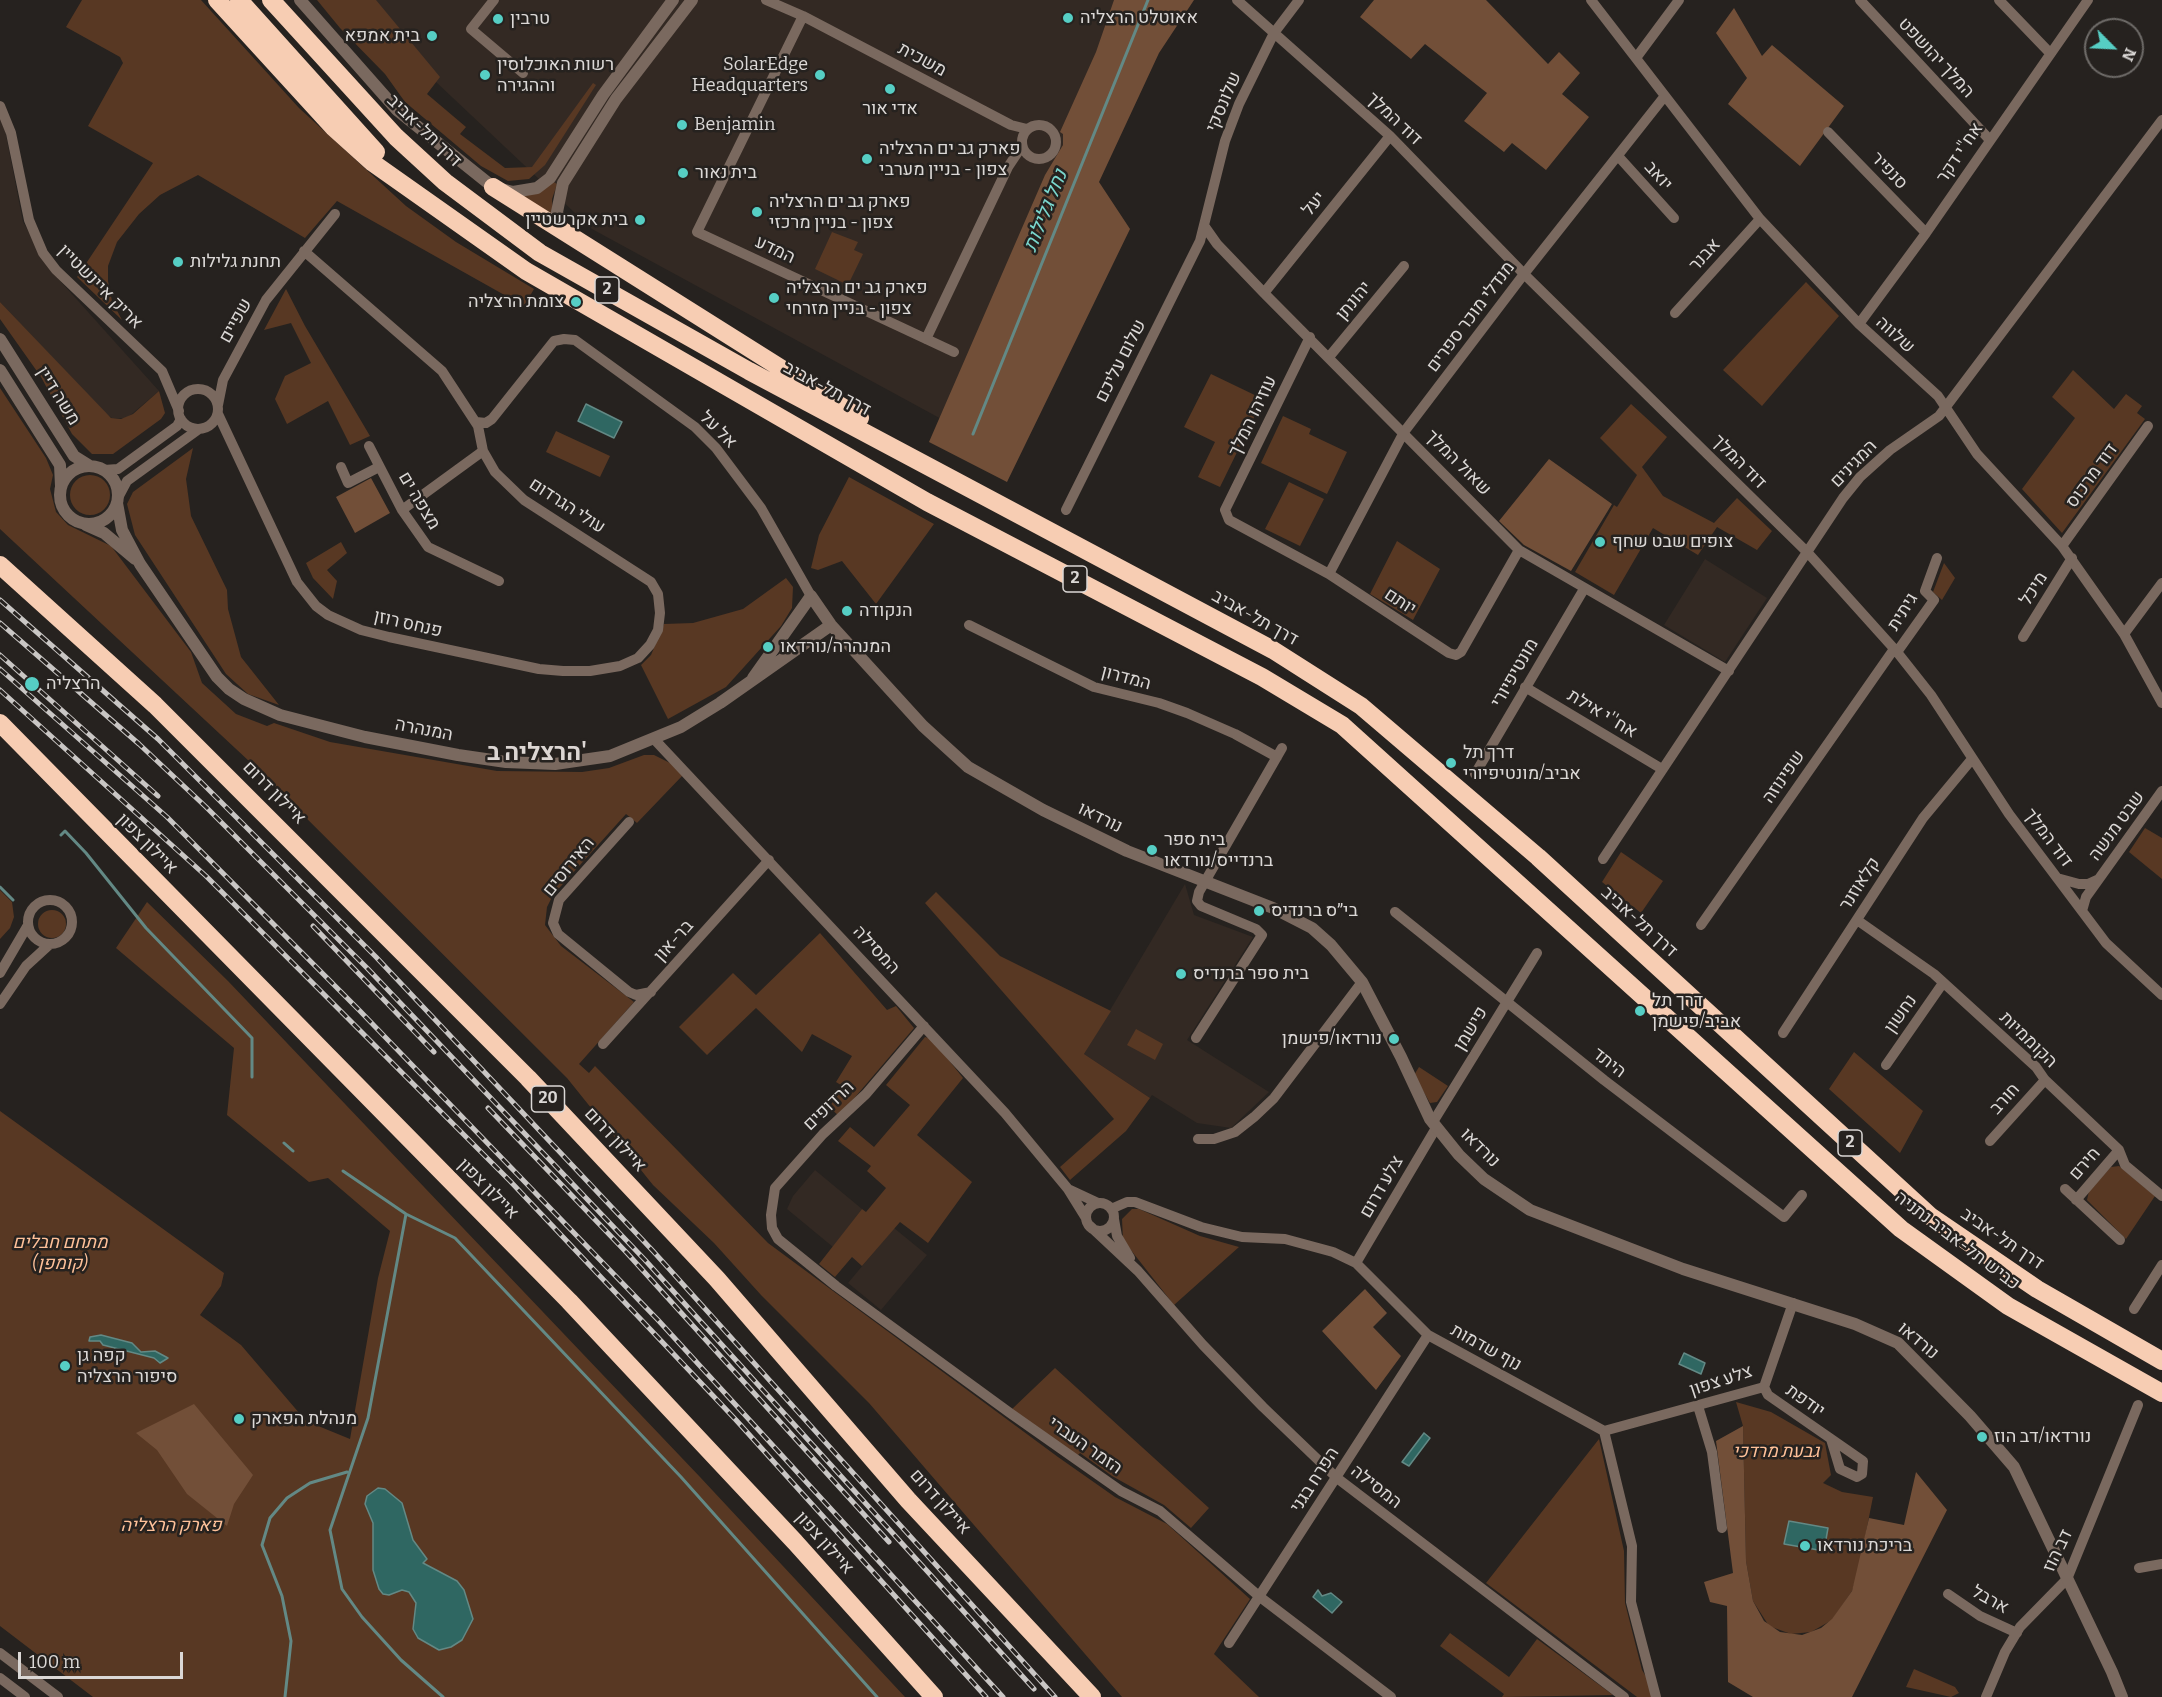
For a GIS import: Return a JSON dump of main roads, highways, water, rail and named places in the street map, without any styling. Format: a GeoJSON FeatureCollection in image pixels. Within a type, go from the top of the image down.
{"type":"FeatureCollection","features":[{"type":"Feature","properties":{"kind":"highway"},"geometry":{"type":"LineString","coordinates":[[217,0],[333,127],[373,163],[416,194]]}},
{"type":"Feature","properties":{"kind":"highway","name":"2"},"geometry":{"type":"LineString","coordinates":[[239,0],[416,194]]}},
{"type":"Feature","properties":{"kind":"highway","name":"דרך תל-אביב"},"geometry":{"type":"LineString","coordinates":[[271,0],[396,137],[445,182],[540,253],[749,370],[1273,650],[1361,706],[1538,857],[1930,1216],[2037,1289],[2162,1361]]}},
{"type":"Feature","properties":{"kind":"highway"},"geometry":{"type":"LineString","coordinates":[[493,187],[999,504]]}},
{"type":"Feature","properties":{"kind":"highway","name":"כביש תל-אביב נתניה"},"geometry":{"type":"LineString","coordinates":[[416,194],[553,288],[917,496],[1262,677],[1342,725],[1901,1229],[2008,1306],[2159,1391]]}},
{"type":"Feature","properties":{"kind":"highway","name":"איילון דרום"},"geometry":{"type":"LineString","coordinates":[[0,565],[155,705],[528,1078],[717,1279],[908,1500],[1092,1697]]}},
{"type":"Feature","properties":{"kind":"highway","name":"איילון צפון"},"geometry":{"type":"LineString","coordinates":[[0,723],[569,1301],[795,1542],[934,1697]]}},
{"type":"Feature","properties":{"kind":"highway"},"geometry":{"type":"LineString","coordinates":[[0,741],[93,819]]}},
{"type":"Feature","properties":{"kind":"water"},"geometry":{"type":"Polygon","coordinates":[[[586,404],[622,422],[614,438],[578,421],[586,404]]]}},
{"type":"Feature","properties":{"kind":"water"},"geometry":{"type":"Polygon","coordinates":[[[101,1335],[132,1343],[141,1352],[155,1351],[168,1358],[160,1363],[154,1358],[103,1345],[100,1341],[89,1341],[90,1337],[101,1335]]]}},
{"type":"Feature","properties":{"kind":"water"},"geometry":{"type":"Polygon","coordinates":[[[1684,1353],[1705,1363],[1701,1374],[1679,1364],[1684,1353]]]}},
{"type":"Feature","properties":{"kind":"water"},"geometry":{"type":"Polygon","coordinates":[[[1424,1433],[1430,1438],[1409,1466],[1402,1462],[1424,1433]]]}},
{"type":"Feature","properties":{"kind":"water"},"geometry":{"type":"Polygon","coordinates":[[[378,1488],[385,1489],[402,1503],[413,1540],[427,1559],[423,1563],[457,1581],[464,1590],[473,1619],[462,1640],[451,1647],[439,1650],[418,1638],[413,1629],[416,1603],[409,1592],[402,1590],[389,1595],[383,1594],[379,1589],[373,1570],[373,1523],[365,1504],[367,1496],[378,1488]]]}},
{"type":"Feature","properties":{"kind":"water"},"geometry":{"type":"Polygon","coordinates":[[[1789,1521],[1828,1528],[1824,1551],[1784,1544],[1789,1521]]]}},
{"type":"Feature","properties":{"kind":"water"},"geometry":{"type":"Polygon","coordinates":[[[1318,1590],[1322,1596],[1331,1593],[1342,1602],[1332,1613],[1313,1597],[1318,1590]]]}},
{"type":"Feature","properties":{"kind":"waterway","name":"נחל גלילות"},"geometry":{"type":"LineString","coordinates":[[973,434],[1148,0]]}},
{"type":"Feature","properties":{"kind":"waterway"},"geometry":{"type":"LineString","coordinates":[[61,835],[65,831],[86,853],[146,928],[252,1038],[252,1077]]}},
{"type":"Feature","properties":{"kind":"waterway","name":"נחל גלילות"},"geometry":{"type":"LineString","coordinates":[[0,887],[13,900]]}},
{"type":"Feature","properties":{"kind":"waterway"},"geometry":{"type":"LineString","coordinates":[[284,1143],[293,1151]]}},
{"type":"Feature","properties":{"kind":"waterway"},"geometry":{"type":"LineString","coordinates":[[343,1171],[406,1214],[455,1238],[681,1477],[877,1697]]}},
{"type":"Feature","properties":{"kind":"waterway"},"geometry":{"type":"LineString","coordinates":[[406,1214],[368,1418],[330,1530],[342,1589],[362,1617],[401,1660],[443,1697]]}},
{"type":"Feature","properties":{"kind":"waterway"},"geometry":{"type":"LineString","coordinates":[[285,1697],[291,1641],[282,1596],[262,1545],[270,1518],[287,1498],[310,1483],[347,1472]]}},
{"type":"Feature","properties":{"kind":"railway"},"geometry":{"type":"LineString","coordinates":[[0,600],[158,739],[376,957],[653,1251],[1055,1697]]}},
{"type":"Feature","properties":{"kind":"railway"},"geometry":{"type":"LineString","coordinates":[[0,623],[139,744],[206,807],[368,969],[645,1260],[1034,1689]]}},
{"type":"Feature","properties":{"kind":"railway"},"geometry":{"type":"LineString","coordinates":[[0,655],[158,796]]}},
{"type":"Feature","properties":{"kind":"railway"},"geometry":{"type":"LineString","coordinates":[[0,669],[167,817],[360,1011],[658,1320],[1003,1697]]}},
{"type":"Feature","properties":{"kind":"railway"},"geometry":{"type":"LineString","coordinates":[[0,690],[206,876],[510,1181],[736,1420],[986,1697]]}},
{"type":"Feature","properties":{"kind":"railway"},"geometry":{"type":"LineString","coordinates":[[313,926],[434,1052]]}},
{"type":"Feature","properties":{"kind":"railway"},"geometry":{"type":"LineString","coordinates":[[488,1108],[627,1253],[889,1542]]}},
{"type":"Feature","properties":{"kind":"place","name":"אאוטלט הרצליה"},"geometry":{"type":"Point","coordinates":[1068,18]}},
{"type":"Feature","properties":{"kind":"place","name":"טרבין"},"geometry":{"type":"Point","coordinates":[498,19]}},
{"type":"Feature","properties":{"kind":"place","name":"בית אמפא"},"geometry":{"type":"Point","coordinates":[432,36]}},
{"type":"Feature","properties":{"kind":"place","name":"רשות האוכלוסין וההגירה"},"geometry":{"type":"Point","coordinates":[485,75]}},
{"type":"Feature","properties":{"kind":"place","name":"SolarEdge Headquarters"},"geometry":{"type":"Point","coordinates":[820,75]}},
{"type":"Feature","properties":{"kind":"place","name":"אדי אור"},"geometry":{"type":"Point","coordinates":[890,89]}},
{"type":"Feature","properties":{"kind":"place","name":"Benjamin"},"geometry":{"type":"Point","coordinates":[682,125]}},
{"type":"Feature","properties":{"kind":"place","name":"פארק גב ים הרצליה צפון - בניין מערבי"},"geometry":{"type":"Point","coordinates":[867,159]}},
{"type":"Feature","properties":{"kind":"place","name":"בית נאור"},"geometry":{"type":"Point","coordinates":[683,173]}},
{"type":"Feature","properties":{"kind":"place","name":"פארק גב ים הרצליה צפון - בניין מרכזי"},"geometry":{"type":"Point","coordinates":[757,212]}},
{"type":"Feature","properties":{"kind":"place","name":"בית אקרשטיין"},"geometry":{"type":"Point","coordinates":[640,220]}},
{"type":"Feature","properties":{"kind":"place","name":"תחנת גלילות"},"geometry":{"type":"Point","coordinates":[178,262]}},
{"type":"Feature","properties":{"kind":"place","name":"פארק גב ים הרצליה צפון - בניין מזרחי"},"geometry":{"type":"Point","coordinates":[774,298]}},
{"type":"Feature","properties":{"kind":"place","name":"צומת הרצליה"},"geometry":{"type":"Point","coordinates":[576,302]}},
{"type":"Feature","properties":{"kind":"place","name":"צופים שבט שחף"},"geometry":{"type":"Point","coordinates":[1600,542]}},
{"type":"Feature","properties":{"kind":"place","name":"הנקודה"},"geometry":{"type":"Point","coordinates":[847,611]}},
{"type":"Feature","properties":{"kind":"place","name":"המנהרה/נורדאו"},"geometry":{"type":"Point","coordinates":[768,647]}},
{"type":"Feature","properties":{"kind":"place","name":"הרצליה"},"geometry":{"type":"Point","coordinates":[32,684]}},
{"type":"Feature","properties":{"kind":"place","name":"דרך תל אביב/מונטיפיורי"},"geometry":{"type":"Point","coordinates":[1451,763]}},
{"type":"Feature","properties":{"kind":"place","name":"בית ספר ברנדייס/נורדאו"},"geometry":{"type":"Point","coordinates":[1152,850]}},
{"type":"Feature","properties":{"kind":"place","name":"בי״ס ברנדיס"},"geometry":{"type":"Point","coordinates":[1259,911]}},
{"type":"Feature","properties":{"kind":"place","name":"בית ספר ברנדיס"},"geometry":{"type":"Point","coordinates":[1181,974]}},
{"type":"Feature","properties":{"kind":"place","name":"דרך תל אביב/פישמן"},"geometry":{"type":"Point","coordinates":[1640,1011]}},
{"type":"Feature","properties":{"kind":"place","name":"נורדאו/פישמן"},"geometry":{"type":"Point","coordinates":[1394,1039]}},
{"type":"Feature","properties":{"kind":"place","name":"קפה גן סיפור הרצליה"},"geometry":{"type":"Point","coordinates":[65,1366]}},
{"type":"Feature","properties":{"kind":"place","name":"מנהלת הפארק"},"geometry":{"type":"Point","coordinates":[239,1419]}},
{"type":"Feature","properties":{"kind":"place","name":"נורדאו/דב הוז"},"geometry":{"type":"Point","coordinates":[1982,1437]}},
{"type":"Feature","properties":{"kind":"place","name":"בריכת נורדאו"},"geometry":{"type":"Point","coordinates":[1805,1546]}},
{"type":"Feature","properties":{"kind":"district","name":"הרצליה ב'"},"geometry":{"type":"Point","coordinates":[537,753]}},
{"type":"Feature","properties":{"kind":"park label","name":"מתחם חבלים (קומפן)"},"geometry":{"type":"Point","coordinates":[60,1253]}},
{"type":"Feature","properties":{"kind":"park label","name":"גבעת מרדכי"},"geometry":{"type":"Point","coordinates":[1776,1452]}},
{"type":"Feature","properties":{"kind":"park label","name":"פארק הרצליה"},"geometry":{"type":"Point","coordinates":[171,1526]}}]}
